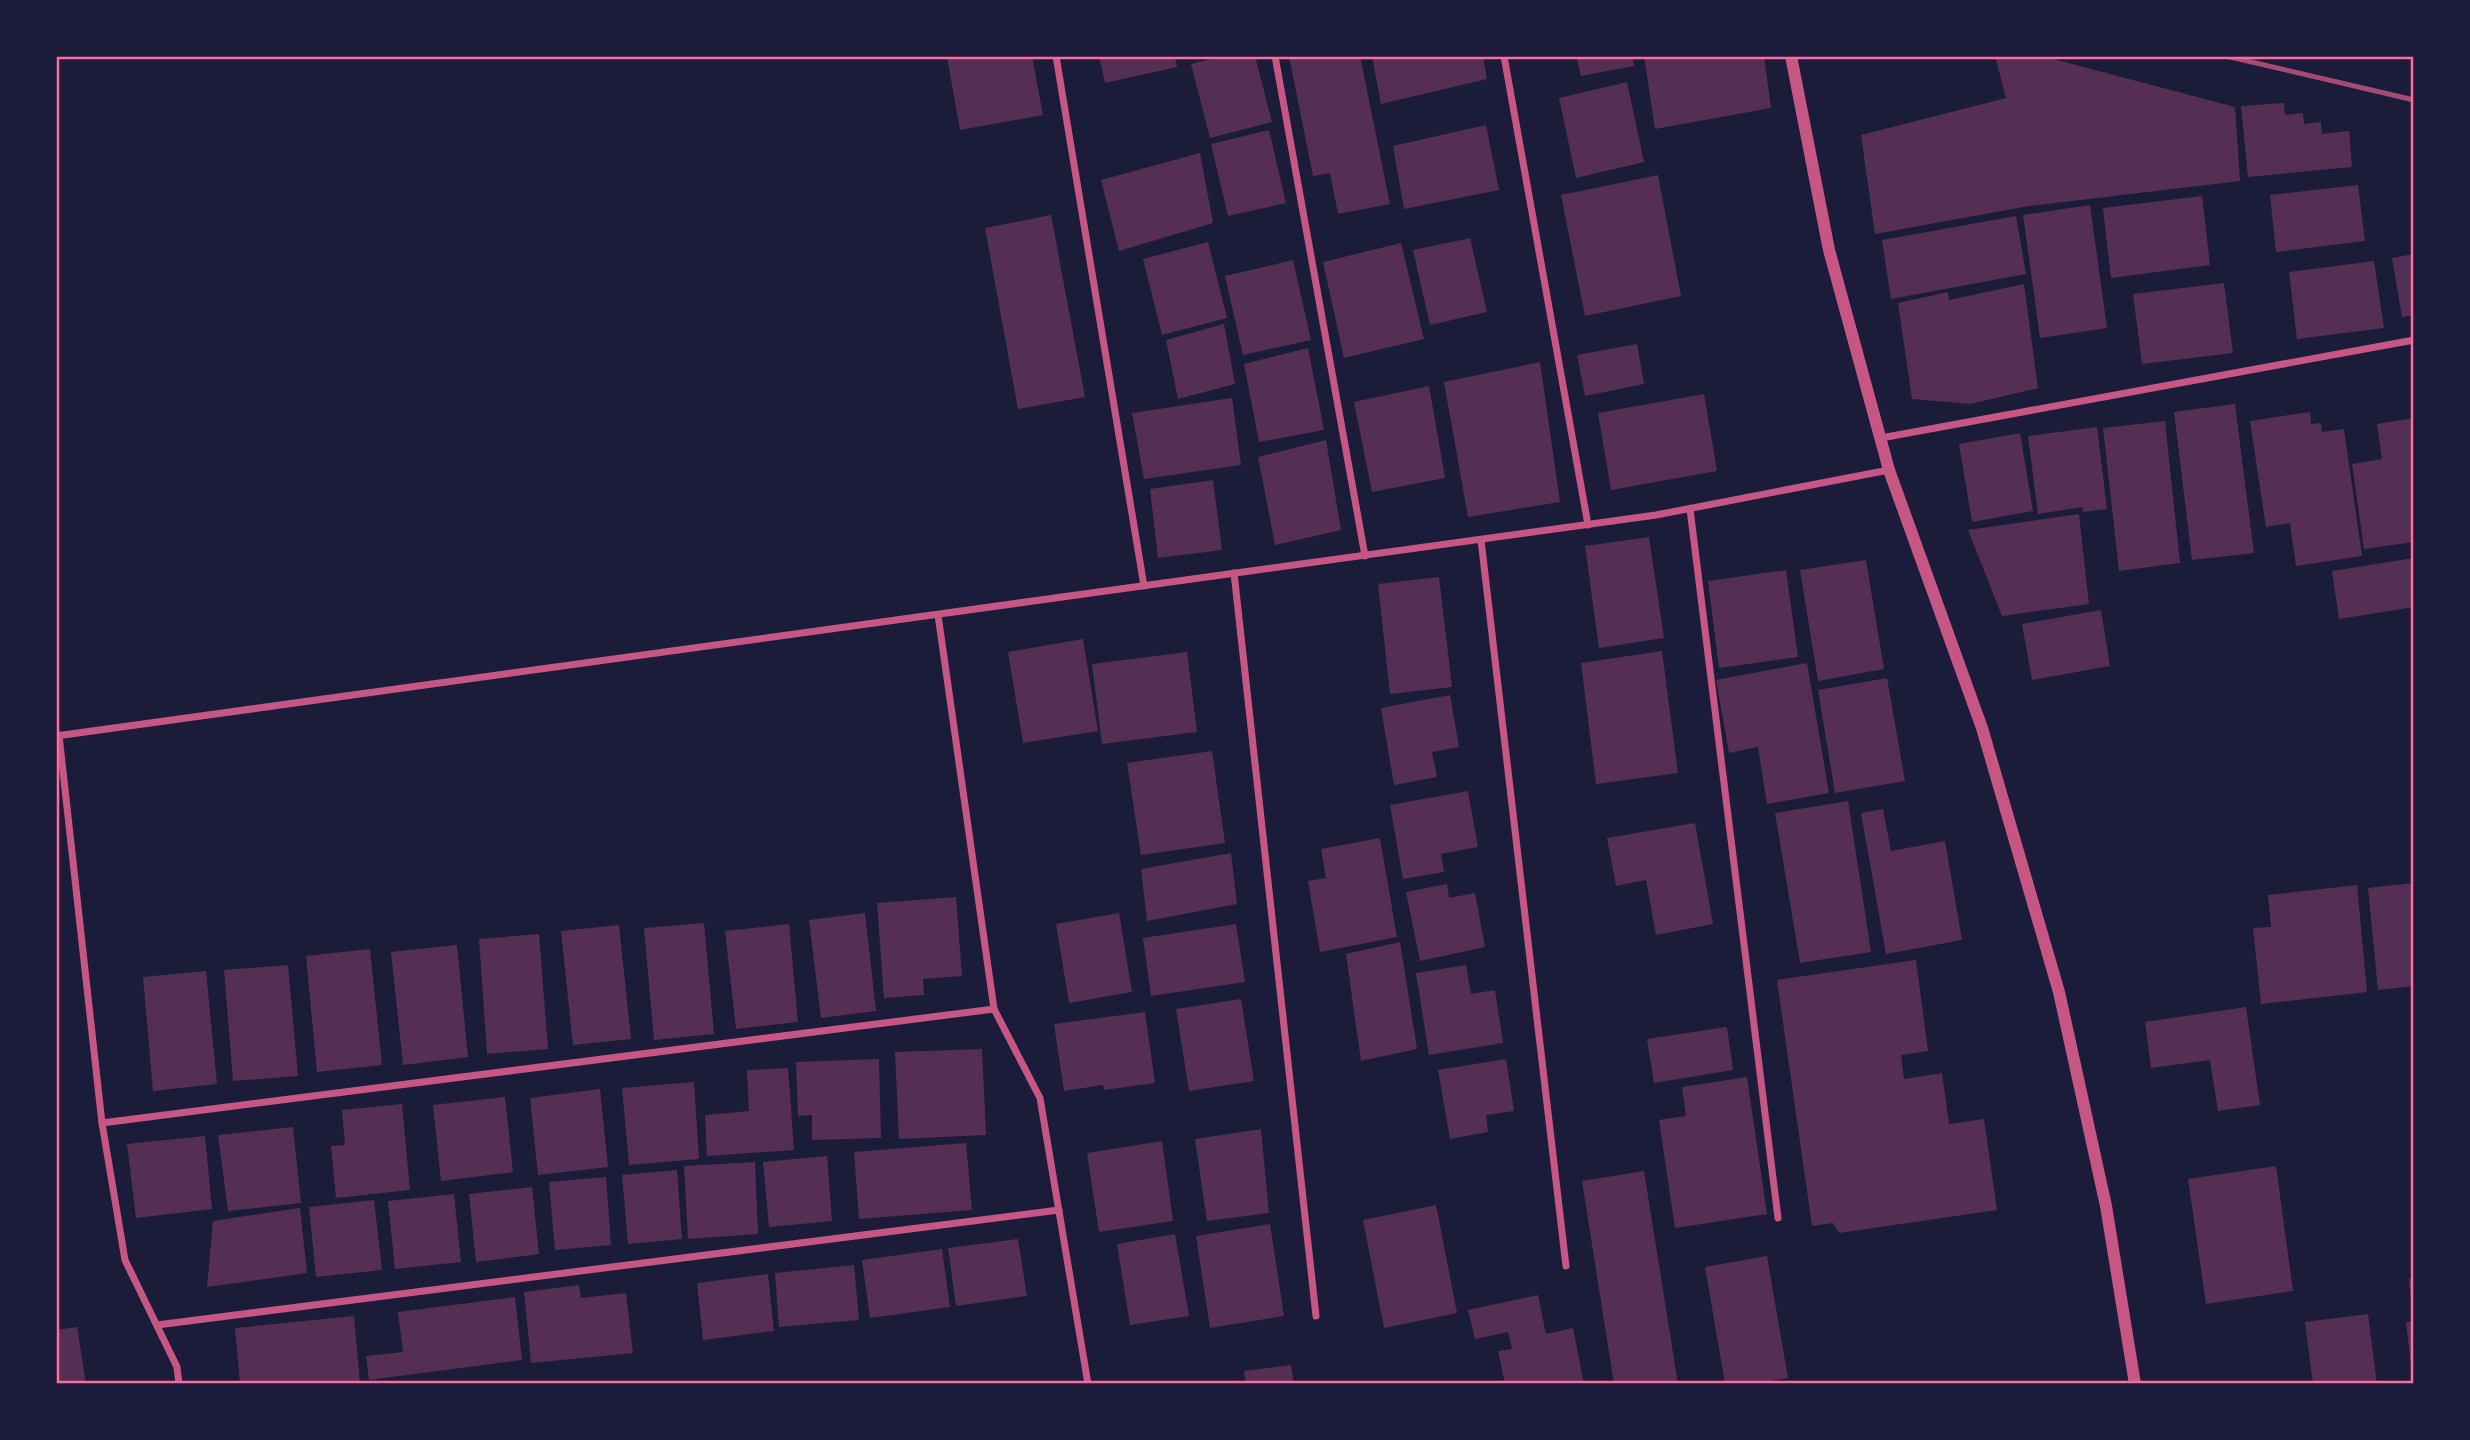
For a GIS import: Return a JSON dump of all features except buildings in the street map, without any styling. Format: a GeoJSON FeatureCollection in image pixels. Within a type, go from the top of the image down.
{"type":"FeatureCollection","features":[{"type":"Feature","properties":{"kind":"street"},"geometry":{"type":"LineString","coordinates":[[1056,56],[1144,586]]}},
{"type":"Feature","properties":{"kind":"street"},"geometry":{"type":"LineString","coordinates":[[1275,56],[1365,556]]}},
{"type":"Feature","properties":{"kind":"street"},"geometry":{"type":"LineString","coordinates":[[1504,56],[1588,525]]}},
{"type":"Feature","properties":{"kind":"street"},"geometry":{"type":"LineString","coordinates":[[1791,56],[1829,250],[1889,470],[1982,728],[2059,992],[2106,1206],[2135,1384]]}},
{"type":"Feature","properties":{"kind":"street"},"geometry":{"type":"LineString","coordinates":[[1881,438],[2414,340]]}},
{"type":"Feature","properties":{"kind":"street"},"geometry":{"type":"LineString","coordinates":[[179,1384],[177,1367],[125,1260],[102,1123],[57,736],[1588,525],[1690,509],[1889,470]]}},
{"type":"Feature","properties":{"kind":"street"},"geometry":{"type":"LineString","coordinates":[[1690,509],[1778,1218]]}},
{"type":"Feature","properties":{"kind":"street"},"geometry":{"type":"LineString","coordinates":[[1481,540],[1566,1266]]}},
{"type":"Feature","properties":{"kind":"street"},"geometry":{"type":"LineString","coordinates":[[1234,573],[1316,1316]]}},
{"type":"Feature","properties":{"kind":"street"},"geometry":{"type":"LineString","coordinates":[[938,615],[994,1009],[1040,1098],[1088,1384]]}},
{"type":"Feature","properties":{"kind":"street"},"geometry":{"type":"LineString","coordinates":[[102,1123],[994,1009]]}},
{"type":"Feature","properties":{"kind":"street"},"geometry":{"type":"LineString","coordinates":[[157,1325],[1059,1210]]}},
{"type":"Feature","properties":{"kind":"railway"},"geometry":{"type":"LineString","coordinates":[[2226,56],[2414,100]]}}]}
